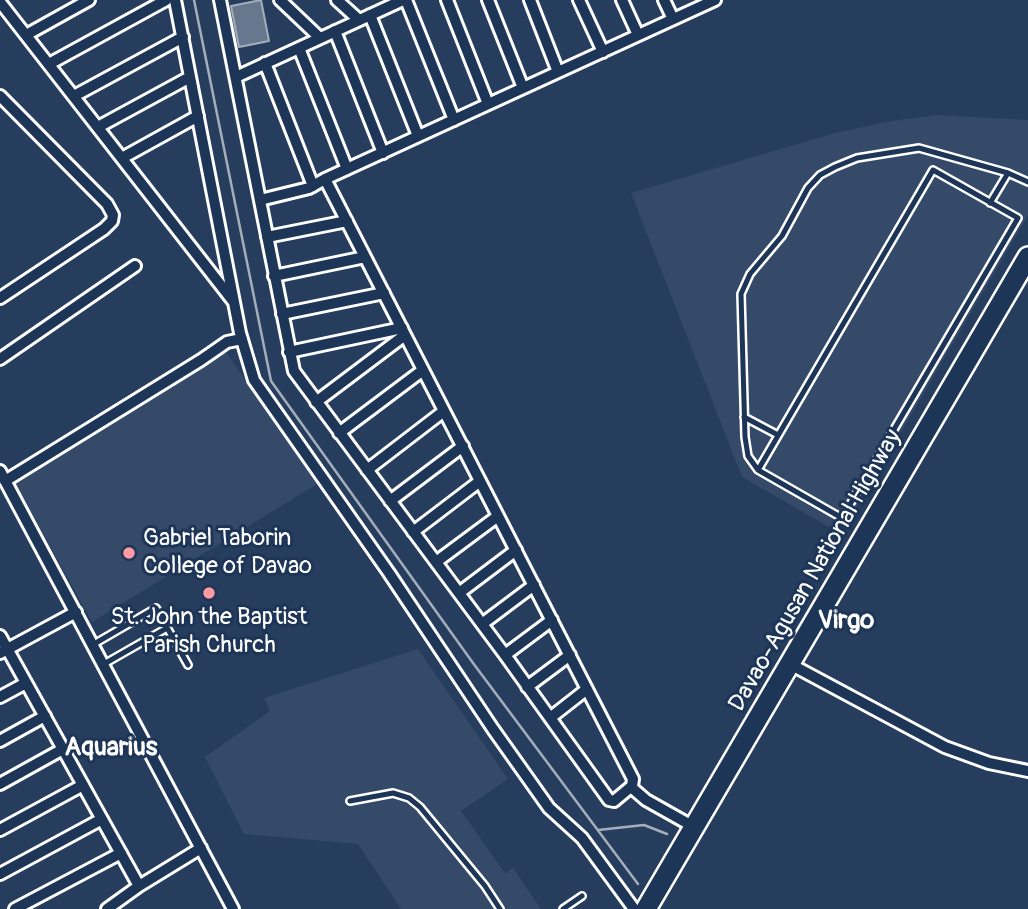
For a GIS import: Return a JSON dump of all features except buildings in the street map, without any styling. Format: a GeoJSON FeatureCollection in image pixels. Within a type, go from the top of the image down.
{"type":"FeatureCollection","features":[{"type":"Feature","properties":{"kind":"highway","name":"Davao-Agusan National Highway"},"geometry":{"type":"LineString","coordinates":[[646,909],[1028,257]]}},
{"type":"Feature","properties":{"kind":"street"},"geometry":{"type":"LineString","coordinates":[[26,35],[89,0]]}},
{"type":"Feature","properties":{"kind":"street"},"geometry":{"type":"LineString","coordinates":[[49,64],[166,0]]}},
{"type":"Feature","properties":{"kind":"street"},"geometry":{"type":"LineString","coordinates":[[175,0],[250,370],[261,391],[389,573],[492,729],[549,808],[582,838],[634,909]]}},
{"type":"Feature","properties":{"kind":"street"},"geometry":{"type":"LineString","coordinates":[[220,0],[289,352],[297,376],[505,655],[609,800],[614,801],[631,787],[633,779],[325,179]]}},
{"type":"Feature","properties":{"kind":"street"},"geometry":{"type":"LineString","coordinates":[[337,0],[359,20]]}},
{"type":"Feature","properties":{"kind":"street"},"geometry":{"type":"LineString","coordinates":[[447,0],[488,104]]}},
{"type":"Feature","properties":{"kind":"street"},"geometry":{"type":"LineString","coordinates":[[488,0],[523,88]]}},
{"type":"Feature","properties":{"kind":"street"},"geometry":{"type":"LineString","coordinates":[[530,0],[558,72]]}},
{"type":"Feature","properties":{"kind":"street"},"geometry":{"type":"LineString","coordinates":[[579,0],[603,52]]}},
{"type":"Feature","properties":{"kind":"street"},"geometry":{"type":"LineString","coordinates":[[622,0],[638,35]]}},
{"type":"Feature","properties":{"kind":"street"},"geometry":{"type":"LineString","coordinates":[[664,0],[673,19]]}},
{"type":"Feature","properties":{"kind":"street"},"geometry":{"type":"LineString","coordinates":[[236,77],[400,1],[454,120]]}},
{"type":"Feature","properties":{"kind":"street"},"geometry":{"type":"LineString","coordinates":[[260,200],[313,186],[710,1]]}},
{"type":"Feature","properties":{"kind":"street"},"geometry":{"type":"LineString","coordinates":[[3,2],[235,303]]}},
{"type":"Feature","properties":{"kind":"street"},"geometry":{"type":"LineString","coordinates":[[288,3],[320,38]]}},
{"type":"Feature","properties":{"kind":"street"},"geometry":{"type":"LineString","coordinates":[[370,15],[418,136]]}},
{"type":"Feature","properties":{"kind":"street"},"geometry":{"type":"LineString","coordinates":[[335,31],[383,153]]}},
{"type":"Feature","properties":{"kind":"street"},"geometry":{"type":"LineString","coordinates":[[74,96],[183,37]]}},
{"type":"Feature","properties":{"kind":"street"},"geometry":{"type":"LineString","coordinates":[[299,48],[347,169]]}},
{"type":"Feature","properties":{"kind":"street"},"geometry":{"type":"LineString","coordinates":[[265,63],[313,186]]}},
{"type":"Feature","properties":{"kind":"street"},"geometry":{"type":"LineString","coordinates":[[98,127],[190,77]]}},
{"type":"Feature","properties":{"kind":"street"},"geometry":{"type":"LineString","coordinates":[[0,96],[107,204],[113,215],[112,221],[104,229],[0,298]]}},
{"type":"Feature","properties":{"kind":"street"},"geometry":{"type":"LineString","coordinates":[[122,158],[198,116]]}},
{"type":"Feature","properties":{"kind":"street"},"geometry":{"type":"LineString","coordinates":[[267,237],[347,221]]}},
{"type":"Feature","properties":{"kind":"street"},"geometry":{"type":"LineString","coordinates":[[274,276],[365,257]]}},
{"type":"Feature","properties":{"kind":"street"},"geometry":{"type":"LineString","coordinates":[[0,359],[135,266]]}},
{"type":"Feature","properties":{"kind":"street"},"geometry":{"type":"LineString","coordinates":[[282,314],[384,293]]}},
{"type":"Feature","properties":{"kind":"street"},"geometry":{"type":"LineString","coordinates":[[289,352],[404,331]]}},
{"type":"Feature","properties":{"kind":"street"},"geometry":{"type":"LineString","coordinates":[[316,402],[404,331]]}},
{"type":"Feature","properties":{"kind":"street"},"geometry":{"type":"LineString","coordinates":[[233,909],[2,476],[201,360],[227,342],[242,339]]}},
{"type":"Feature","properties":{"kind":"street"},"geometry":{"type":"LineString","coordinates":[[339,433],[423,370]]}},
{"type":"Feature","properties":{"kind":"street"},"geometry":{"type":"LineString","coordinates":[[367,470],[444,411]]}},
{"type":"Feature","properties":{"kind":"street"},"geometry":{"type":"LineString","coordinates":[[390,501],[463,446]]}},
{"type":"Feature","properties":{"kind":"street"},"geometry":{"type":"LineString","coordinates":[[413,532],[481,481]]}},
{"type":"Feature","properties":{"kind":"street"},"geometry":{"type":"LineString","coordinates":[[436,562],[498,516]]}},
{"type":"Feature","properties":{"kind":"street"},"geometry":{"type":"LineString","coordinates":[[459,593],[516,550]]}},
{"type":"Feature","properties":{"kind":"street"},"geometry":{"type":"LineString","coordinates":[[482,624],[534,585]]}},
{"type":"Feature","properties":{"kind":"street"},"geometry":{"type":"LineString","coordinates":[[4,651],[76,611]]}},
{"type":"Feature","properties":{"kind":"street"},"geometry":{"type":"LineString","coordinates":[[505,655],[552,620]]}},
{"type":"Feature","properties":{"kind":"street"},"geometry":{"type":"LineString","coordinates":[[0,636],[4,651],[45,716],[139,886]]}},
{"type":"Feature","properties":{"kind":"street"},"geometry":{"type":"LineString","coordinates":[[527,687],[570,655]]}},
{"type":"Feature","properties":{"kind":"street"},"geometry":{"type":"LineString","coordinates":[[790,664],[945,747],[989,763],[1028,771]]}},
{"type":"Feature","properties":{"kind":"street"},"geometry":{"type":"LineString","coordinates":[[0,697],[26,683]]}},
{"type":"Feature","properties":{"kind":"street"},"geometry":{"type":"LineString","coordinates":[[550,718],[587,690]]}},
{"type":"Feature","properties":{"kind":"street"},"geometry":{"type":"LineString","coordinates":[[0,741],[45,716]]}},
{"type":"Feature","properties":{"kind":"street"},"geometry":{"type":"LineString","coordinates":[[0,785],[63,749]]}},
{"type":"Feature","properties":{"kind":"street"},"geometry":{"type":"LineString","coordinates":[[0,830],[83,785]]}},
{"type":"Feature","properties":{"kind":"street"},"geometry":{"type":"LineString","coordinates":[[631,787],[646,800],[694,827]]}},
{"type":"Feature","properties":{"kind":"street"},"geometry":{"type":"LineString","coordinates":[[0,874],[102,819]]}},
{"type":"Feature","properties":{"kind":"street"},"geometry":{"type":"LineString","coordinates":[[107,909],[201,848]]}},
{"type":"Feature","properties":{"kind":"street"},"geometry":{"type":"LineString","coordinates":[[15,909],[121,853]]}},
{"type":"Feature","properties":{"kind":"lane"},"geometry":{"type":"LineString","coordinates":[[758,470],[933,170],[1018,218],[842,518],[758,470],[746,450],[741,294],[750,274],[782,236],[808,188],[820,175],[857,158],[919,148],[1028,181]]}},
{"type":"Feature","properties":{"kind":"lane"},"geometry":{"type":"LineString","coordinates":[[990,203],[1008,173]]}},
{"type":"Feature","properties":{"kind":"lane"},"geometry":{"type":"LineString","coordinates":[[744,417],[778,435]]}},
{"type":"Feature","properties":{"kind":"lane"},"geometry":{"type":"LineString","coordinates":[[94,644],[156,608],[188,665]]}},
{"type":"Feature","properties":{"kind":"lane"},"geometry":{"type":"LineString","coordinates":[[104,664],[167,628]]}},
{"type":"Feature","properties":{"kind":"lane"},"geometry":{"type":"LineString","coordinates":[[350,801],[393,793],[409,798],[420,807],[485,886],[500,909]]}},
{"type":"Feature","properties":{"kind":"lane"},"geometry":{"type":"LineString","coordinates":[[563,909],[582,896]]}},
{"type":"Feature","properties":{"kind":"shaded area"},"geometry":{"type":"Polygon","coordinates":[[[261,0],[269,41],[239,47],[231,6],[261,0]]]}},
{"type":"Feature","properties":{"kind":"shaded area"},"geometry":{"type":"Polygon","coordinates":[[[938,115],[1028,120],[1028,215],[841,534],[742,477],[631,193],[835,133],[938,115]]]}},
{"type":"Feature","properties":{"kind":"shaded area","name":"Gabriel Taborin College of Davao"},"geometry":{"type":"Polygon","coordinates":[[[226,352],[317,484],[92,622],[13,479],[226,352]]]}},
{"type":"Feature","properties":{"kind":"shaded area"},"geometry":{"type":"Polygon","coordinates":[[[418,649],[508,779],[461,811],[505,873],[513,868],[541,909],[401,909],[358,844],[244,834],[205,757],[270,711],[264,698],[418,649]]]}},
{"type":"Feature","properties":{"kind":"waterway"},"geometry":{"type":"LineString","coordinates":[[194,0],[271,381],[473,663],[638,884]]}},
{"type":"Feature","properties":{"kind":"waterway"},"geometry":{"type":"LineString","coordinates":[[598,830],[644,825],[667,834]]}},
{"type":"Feature","properties":{"kind":"place","name":"Gabriel Taborin College of Davao"},"geometry":{"type":"Point","coordinates":[129,553]}},
{"type":"Feature","properties":{"kind":"place","name":"St. John the Baptist Parish Church"},"geometry":{"type":"Point","coordinates":[209,593]}},
{"type":"Feature","properties":{"kind":"district","name":"Virgo"},"geometry":{"type":"Point","coordinates":[846,621]}},
{"type":"Feature","properties":{"kind":"district","name":"Aquarius"},"geometry":{"type":"Point","coordinates":[111,748]}}]}
